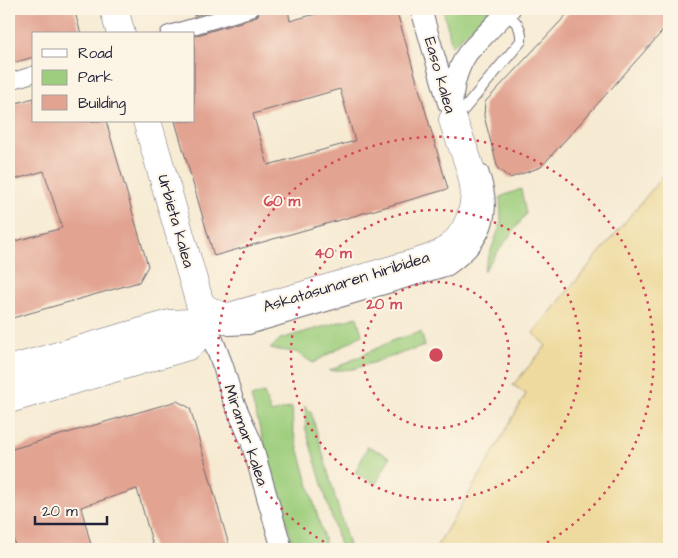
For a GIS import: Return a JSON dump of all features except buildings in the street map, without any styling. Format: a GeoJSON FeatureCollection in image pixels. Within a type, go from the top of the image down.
{"type":"FeatureCollection","features":[{"type":"Feature","properties":{"kind":"main road"},"geometry":{"type":"LineString","coordinates":[[114,9],[120,32]]}},
{"type":"Feature","properties":{"kind":"main road","name":"Urbieta kalea"},"geometry":{"type":"LineString","coordinates":[[147,122],[203,313]]}},
{"type":"Feature","properties":{"kind":"main road","name":"Askatasunaren hiribidea"},"geometry":{"type":"LineString","coordinates":[[203,313],[206,309],[213,314],[229,317],[441,254],[453,245],[463,233],[470,219],[474,204],[472,176],[457,130]]}},
{"type":"Feature","properties":{"kind":"main road"},"geometry":{"type":"LineString","coordinates":[[9,370],[203,313],[201,333],[188,346],[9,399]]}},
{"type":"Feature","properties":{"kind":"street"},"geometry":{"type":"LineString","coordinates":[[175,32],[251,9]]}},
{"type":"Feature","properties":{"kind":"street","name":"Easo kalea"},"geometry":{"type":"LineString","coordinates":[[421,9],[457,130]]}},
{"type":"Feature","properties":{"kind":"street"},"geometry":{"type":"LineString","coordinates":[[457,130],[452,108],[452,96],[460,67],[468,52],[507,12]]}},
{"type":"Feature","properties":{"kind":"street"},"geometry":{"type":"LineString","coordinates":[[9,82],[32,75]]}},
{"type":"Feature","properties":{"kind":"street","name":"Miramar kalea"},"geometry":{"type":"LineString","coordinates":[[203,313],[223,366],[233,400],[251,441],[282,549]]}},
{"type":"Feature","properties":{"kind":"lane"},"geometry":{"type":"LineString","coordinates":[[465,191],[457,130],[465,108],[521,41],[520,27],[507,12]]}},
{"type":"Feature","properties":{"kind":"green space"},"geometry":{"type":"Polygon","coordinates":[[[443,9],[492,9],[452,46],[443,9]]]}},
{"type":"Feature","properties":{"kind":"green space"},"geometry":{"type":"Polygon","coordinates":[[[521,189],[526,214],[483,272],[501,223],[500,197],[521,189]]]}},
{"type":"Feature","properties":{"kind":"green space"},"geometry":{"type":"Polygon","coordinates":[[[357,317],[362,335],[313,363],[296,352],[270,349],[280,339],[357,317]]]}},
{"type":"Feature","properties":{"kind":"green space"},"geometry":{"type":"Polygon","coordinates":[[[421,332],[425,346],[353,369],[329,371],[394,340],[421,332]]]}},
{"type":"Feature","properties":{"kind":"green space"},"geometry":{"type":"Polygon","coordinates":[[[264,393],[271,413],[292,407],[293,430],[327,549],[294,549],[251,397],[264,393]]]}},
{"type":"Feature","properties":{"kind":"green space"},"geometry":{"type":"Polygon","coordinates":[[[305,406],[311,412],[350,549],[341,549],[306,430],[305,406]]]}},
{"type":"Feature","properties":{"kind":"green space"},"geometry":{"type":"Polygon","coordinates":[[[368,446],[390,457],[376,484],[355,473],[368,446]]]}},
{"type":"Feature","properties":{"kind":"sand"},"geometry":{"type":"Polygon","coordinates":[[[669,169],[669,549],[435,549],[485,467],[526,394],[513,385],[546,346],[533,333],[669,169]]]}}]}
